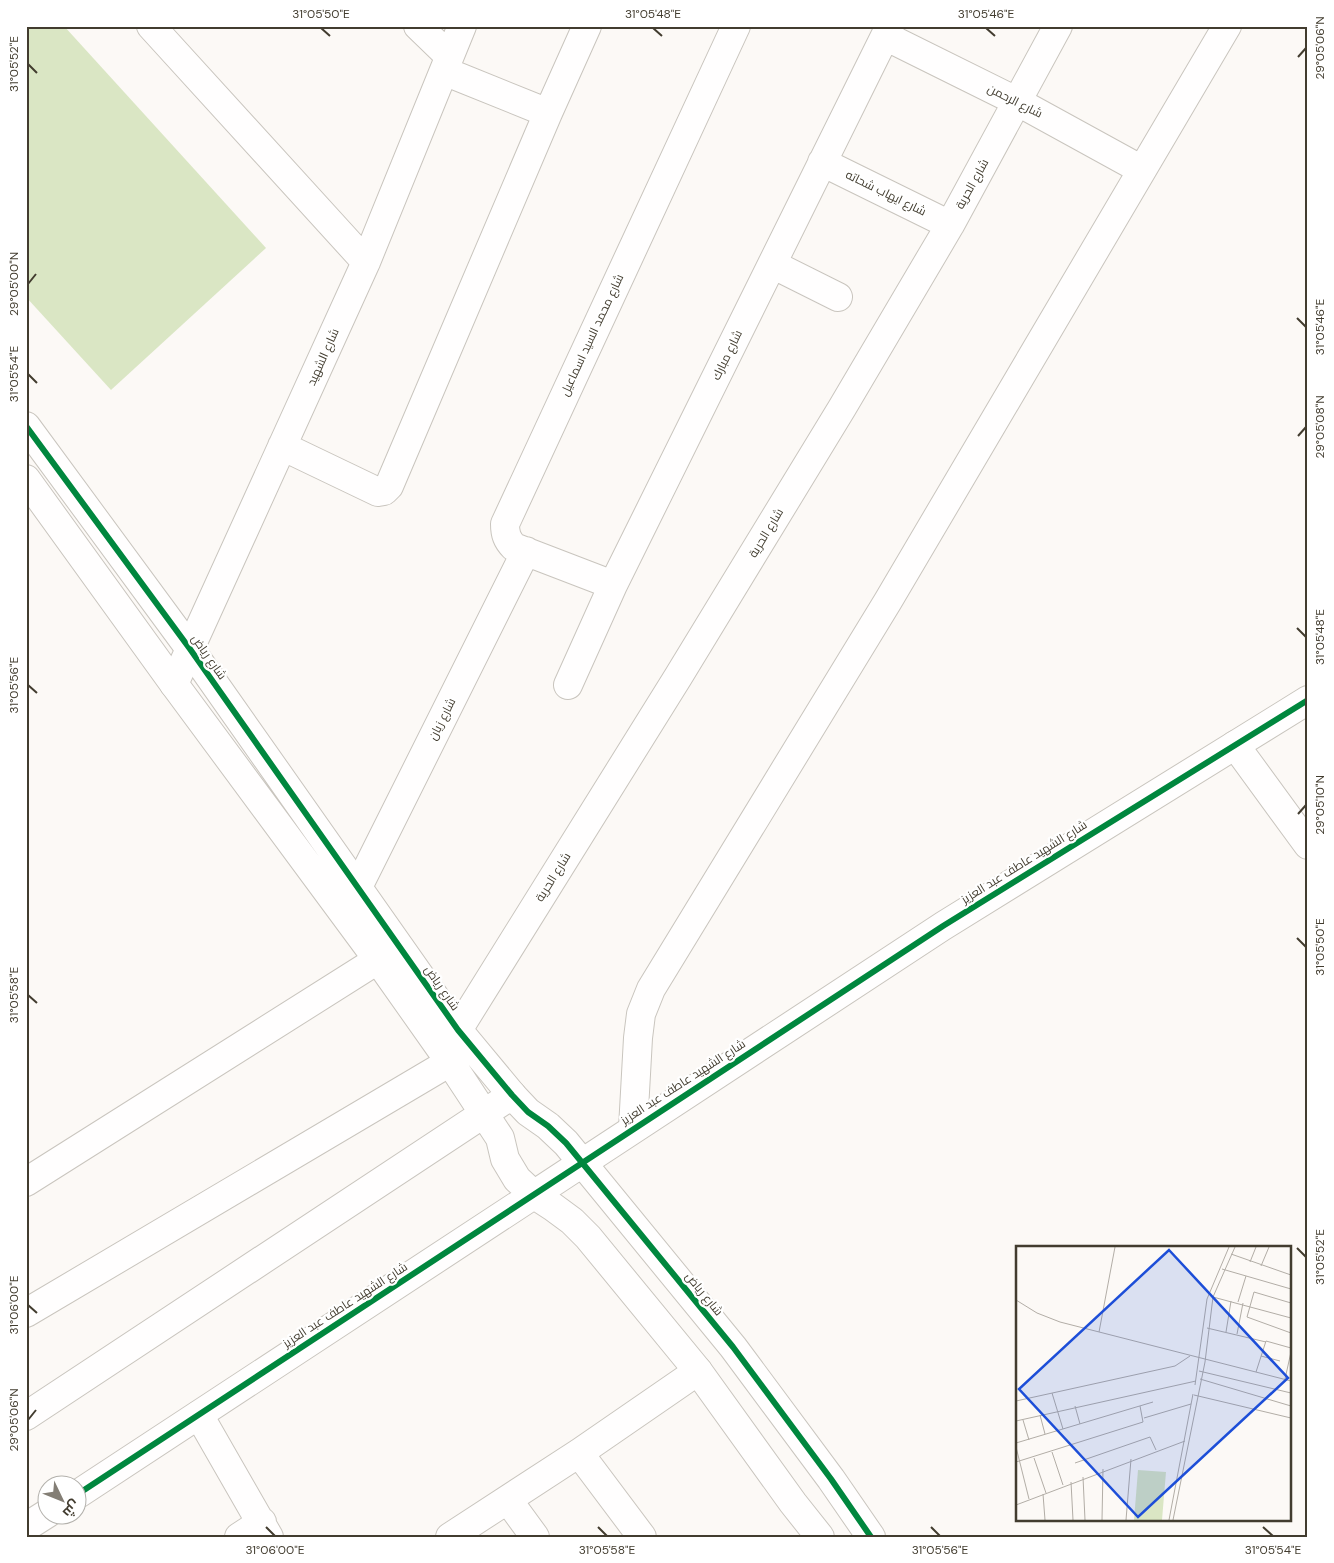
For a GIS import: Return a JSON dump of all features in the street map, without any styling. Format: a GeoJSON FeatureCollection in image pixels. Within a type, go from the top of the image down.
{"type":"FeatureCollection","features":[{"type":"Feature","properties":{"kind":"street"},"geometry":{"type":"LineString","coordinates":[[151,26],[366,262]]}},
{"type":"Feature","properties":{"kind":"street"},"geometry":{"type":"LineString","coordinates":[[418,26],[447,64],[548,113]]}},
{"type":"Feature","properties":{"kind":"street","name":"شارع الشهيد"},"geometry":{"type":"LineString","coordinates":[[174,684],[366,262],[462,26]]}},
{"type":"Feature","properties":{"kind":"street"},"geometry":{"type":"LineString","coordinates":[[282,446],[378,492],[384,491],[388,486],[586,26]]}},
{"type":"Feature","properties":{"kind":"street","name":"شارع محمد السيد اسماعيل"},"geometry":{"type":"LineString","coordinates":[[613,585],[514,547],[508,541],[505,533],[505,524],[736,26]]}},
{"type":"Feature","properties":{"kind":"street","name":"شارع الحرية"},"geometry":{"type":"LineString","coordinates":[[458,1030],[739,578],[950,224],[1058,26]]}},
{"type":"Feature","properties":{"kind":"street"},"geometry":{"type":"LineString","coordinates":[[633,1128],[638,1038],[641,1014],[650,989],[888,601],[1227,26]]}},
{"type":"Feature","properties":{"kind":"street","name":"شارع الرحمن"},"geometry":{"type":"LineString","coordinates":[[887,31],[1142,170]]}},
{"type":"Feature","properties":{"kind":"street","name":"شارع مبارك"},"geometry":{"type":"LineString","coordinates":[[568,684],[613,585],[887,31]]}},
{"type":"Feature","properties":{"kind":"street","name":"شارع ايهاب شحاته"},"geometry":{"type":"LineString","coordinates":[[822,162],[950,224]]}},
{"type":"Feature","properties":{"kind":"street"},"geometry":{"type":"LineString","coordinates":[[772,264],[838,297]]}},
{"type":"Feature","properties":{"kind":"street","name":"شارع رياض"},"geometry":{"type":"LineString","coordinates":[[26,426],[190,649],[358,887],[388,953],[450,1062],[500,1138],[505,1159],[517,1179],[588,1237],[698,1371],[793,1503],[820,1537]]}},
{"type":"Feature","properties":{"kind":"street","name":"شارع رياض"},"geometry":{"type":"LineString","coordinates":[[26,479],[174,684],[388,953],[458,1030],[512,1095],[528,1112],[566,1143],[733,1347],[831,1479],[871,1537]]}},
{"type":"Feature","properties":{"kind":"street","name":"شارع زيان"},"geometry":{"type":"LineString","coordinates":[[358,887],[526,551]]}},
{"type":"Feature","properties":{"kind":"street","name":"شارع الشهيد عاطف عبد العزيز"},"geometry":{"type":"LineString","coordinates":[[88,1487],[943,926],[1308,700]]}},
{"type":"Feature","properties":{"kind":"street"},"geometry":{"type":"LineString","coordinates":[[1235,746],[1308,845]]}},
{"type":"Feature","properties":{"kind":"street"},"geometry":{"type":"LineString","coordinates":[[26,1182],[388,953]]}},
{"type":"Feature","properties":{"kind":"street"},"geometry":{"type":"LineString","coordinates":[[26,1313],[450,1062]]}},
{"type":"Feature","properties":{"kind":"street"},"geometry":{"type":"LineString","coordinates":[[26,1416],[512,1095]]}},
{"type":"Feature","properties":{"kind":"street"},"geometry":{"type":"LineString","coordinates":[[450,1537],[579,1453],[698,1371]]}},
{"type":"Feature","properties":{"kind":"street"},"geometry":{"type":"LineString","coordinates":[[199,1415],[266,1530],[239,1537]]}},
{"type":"Feature","properties":{"kind":"street"},"geometry":{"type":"LineString","coordinates":[[579,1453],[642,1537]]}},
{"type":"Feature","properties":{"kind":"street"},"geometry":{"type":"LineString","coordinates":[[508,1500],[535,1537]]}},
{"type":"Feature","properties":{"kind":"street"},"geometry":{"type":"LineString","coordinates":[[26,1527],[38,1519]]}},
{"type":"Feature","properties":{"kind":"green space"},"geometry":{"type":"Polygon","coordinates":[[[26,26],[64,26],[266,248],[111,390],[26,297],[26,26]]]}},
{"type":"Feature","properties":{"kind":"cycle path"},"geometry":{"type":"LineString","coordinates":[[26,426],[190,649],[458,1030],[528,1112],[548,1126],[566,1143],[733,1347],[831,1479],[871,1537]]}},
{"type":"Feature","properties":{"kind":"cycle path"},"geometry":{"type":"LineString","coordinates":[[88,1487],[943,926],[1308,700]]}}]}
